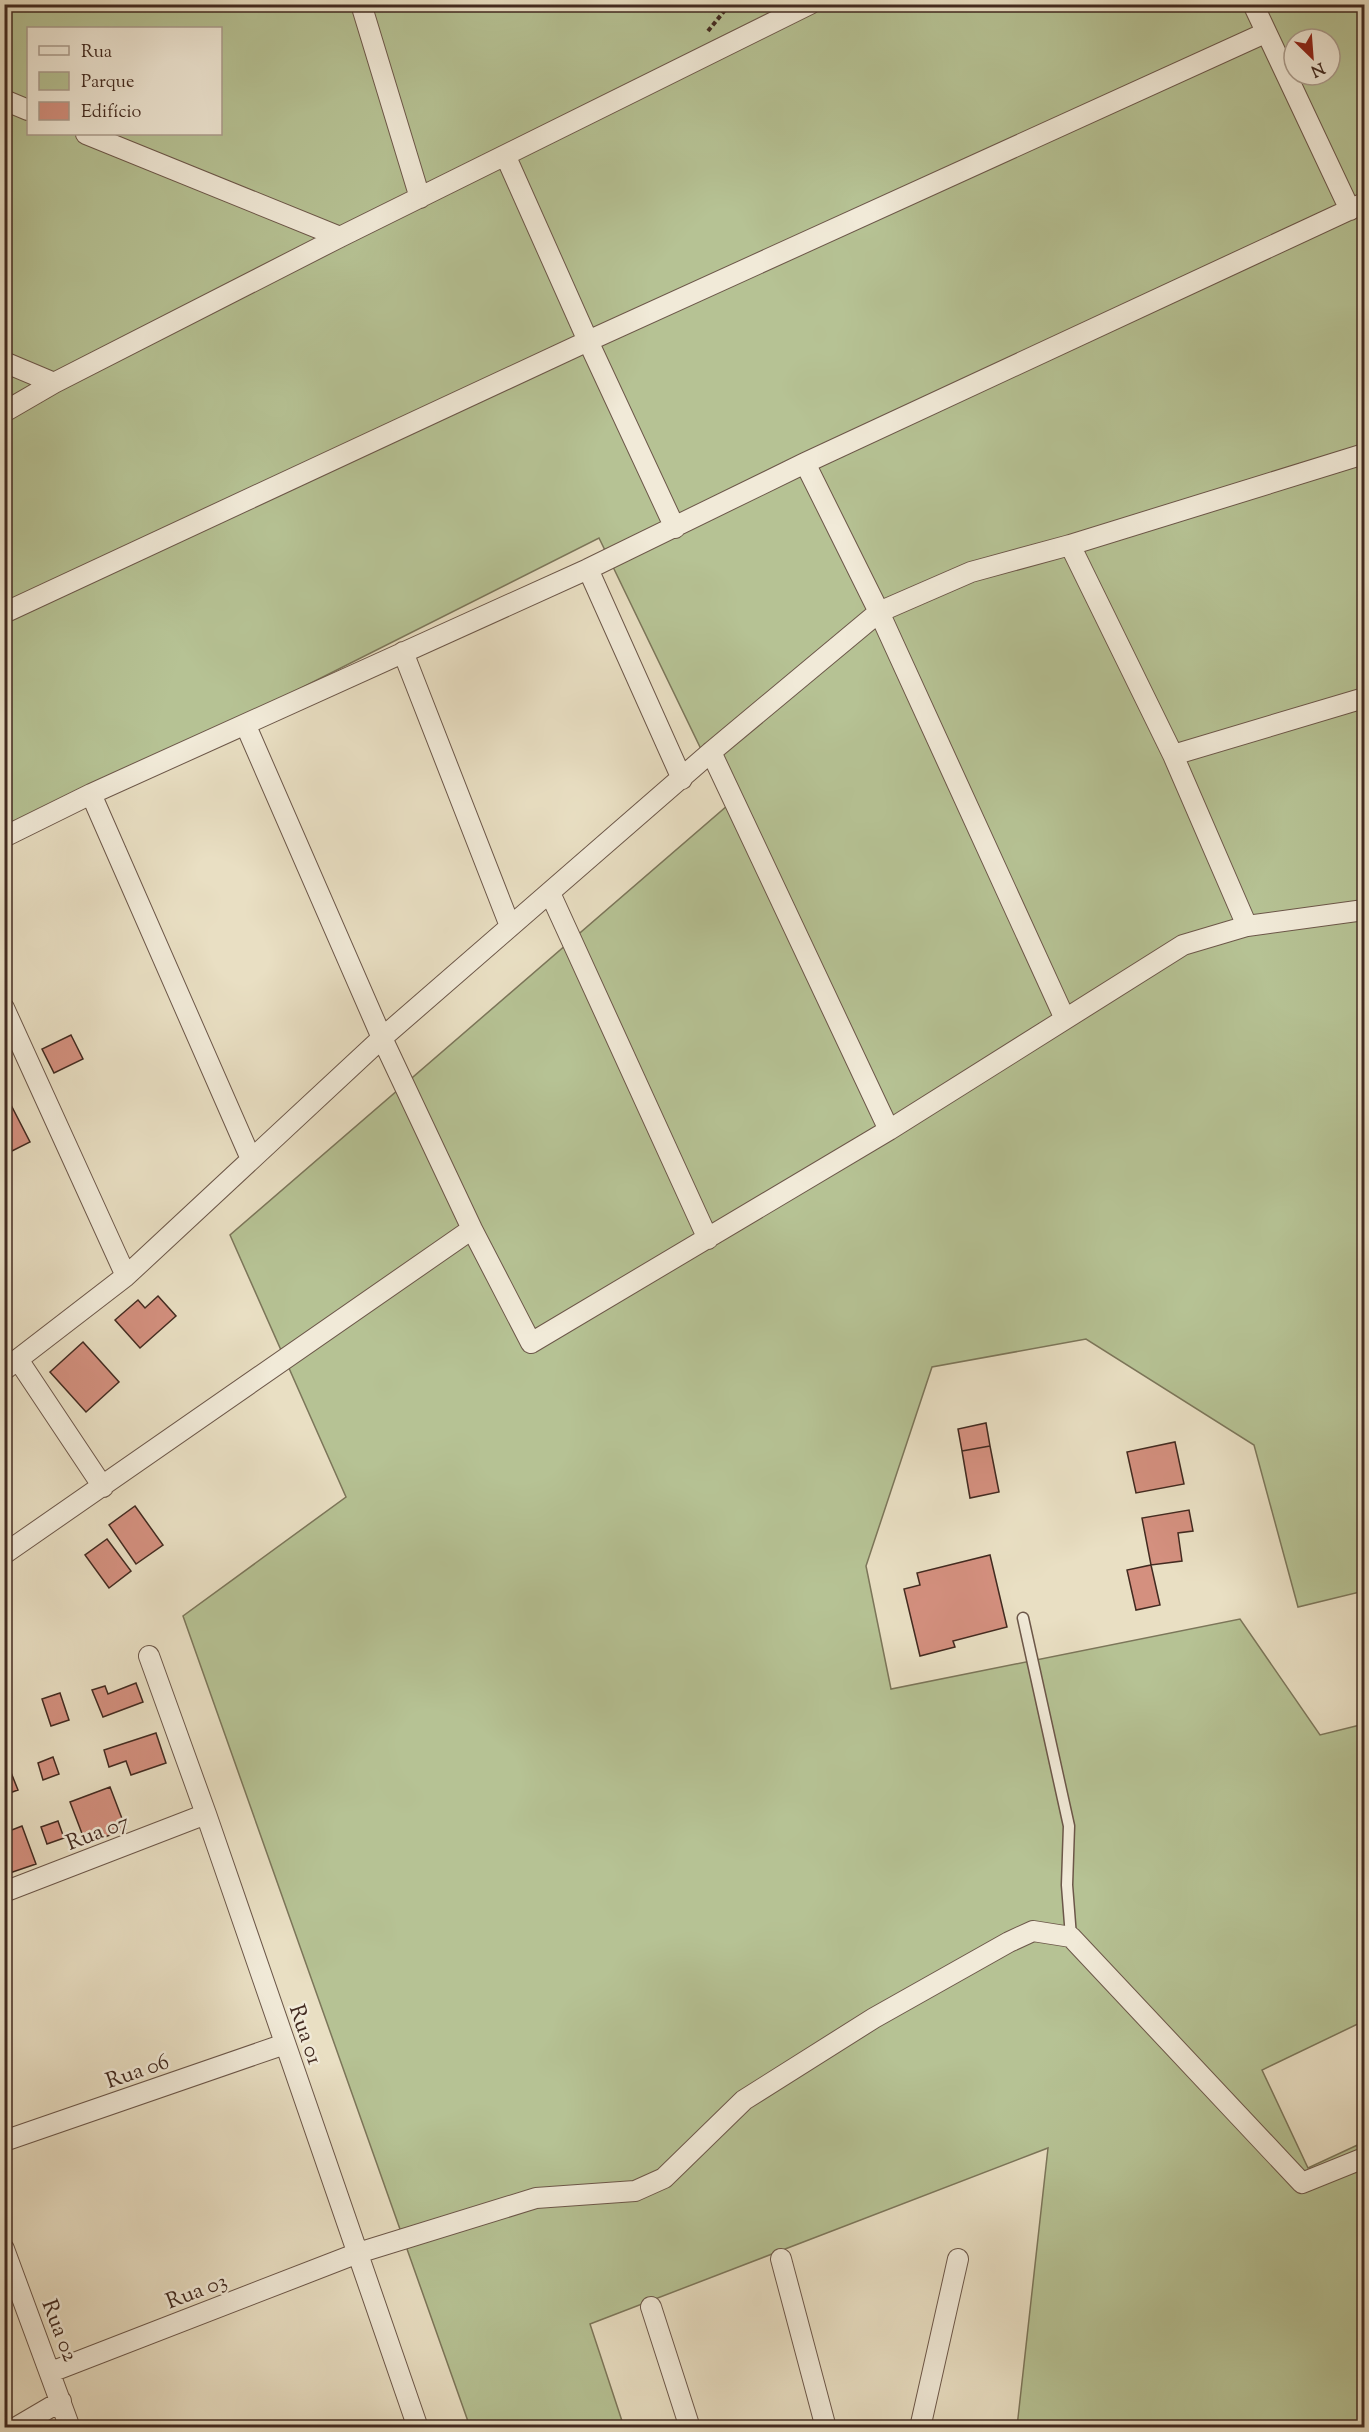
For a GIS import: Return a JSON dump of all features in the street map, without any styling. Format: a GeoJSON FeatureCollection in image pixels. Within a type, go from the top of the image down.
{"type":"FeatureCollection","features":[{"type":"Feature","properties":{"kind":"street"},"geometry":{"type":"LineString","coordinates":[[361,4],[420,198]]}},
{"type":"Feature","properties":{"kind":"street"},"geometry":{"type":"LineString","coordinates":[[4,412],[54,383],[340,237],[506,157],[810,4]]}},
{"type":"Feature","properties":{"kind":"street"},"geometry":{"type":"LineString","coordinates":[[4,837],[91,794],[246,726],[588,569],[805,464],[1357,207],[1253,4]]}},
{"type":"Feature","properties":{"kind":"street"},"geometry":{"type":"LineString","coordinates":[[4,613],[588,340],[1266,33]]}},
{"type":"Feature","properties":{"kind":"street"},"geometry":{"type":"LineString","coordinates":[[4,100],[27,110]]}},
{"type":"Feature","properties":{"kind":"street"},"geometry":{"type":"LineString","coordinates":[[88,135],[340,237]]}},
{"type":"Feature","properties":{"kind":"street"},"geometry":{"type":"LineString","coordinates":[[506,157],[675,528]]}},
{"type":"Feature","properties":{"kind":"street"},"geometry":{"type":"LineString","coordinates":[[4,362],[54,383]]}},
{"type":"Feature","properties":{"kind":"street"},"geometry":{"type":"LineString","coordinates":[[103,1486],[12,1366],[126,1276],[382,1038],[711,752],[879,612],[971,572],[1365,454]]}},
{"type":"Feature","properties":{"kind":"street"},"geometry":{"type":"LineString","coordinates":[[805,464],[879,612],[1065,1019]]}},
{"type":"Feature","properties":{"kind":"street"},"geometry":{"type":"LineString","coordinates":[[1070,544],[1173,754],[1247,926]]}},
{"type":"Feature","properties":{"kind":"street"},"geometry":{"type":"LineString","coordinates":[[588,569],[682,778]]}},
{"type":"Feature","properties":{"kind":"street"},"geometry":{"type":"LineString","coordinates":[[404,652],[510,926]]}},
{"type":"Feature","properties":{"kind":"street"},"geometry":{"type":"LineString","coordinates":[[1173,754],[1365,698]]}},
{"type":"Feature","properties":{"kind":"street"},"geometry":{"type":"LineString","coordinates":[[246,726],[382,1038],[472,1229],[531,1343],[889,1130],[1184,945],[1247,926],[1365,910]]}},
{"type":"Feature","properties":{"kind":"street"},"geometry":{"type":"LineString","coordinates":[[711,752],[889,1130]]}},
{"type":"Feature","properties":{"kind":"street"},"geometry":{"type":"LineString","coordinates":[[91,794],[251,1159]]}},
{"type":"Feature","properties":{"kind":"street"},"geometry":{"type":"LineString","coordinates":[[550,893],[708,1239]]}},
{"type":"Feature","properties":{"kind":"street"},"geometry":{"type":"LineString","coordinates":[[4,1008],[126,1276]]}},
{"type":"Feature","properties":{"kind":"street"},"geometry":{"type":"LineString","coordinates":[[4,1554],[472,1229]]}},
{"type":"Feature","properties":{"kind":"street","name":"Rua 01"},"geometry":{"type":"LineString","coordinates":[[149,1656],[418,2427]]}},
{"type":"Feature","properties":{"kind":"street","name":"Rua 07"},"geometry":{"type":"LineString","coordinates":[[4,1893],[206,1814]]}},
{"type":"Feature","properties":{"kind":"street","name":"Rua 03"},"geometry":{"type":"LineString","coordinates":[[51,2372],[358,2253],[536,2198],[635,2191],[664,2178],[744,2100],[874,2018],[1009,1942],[1033,1931],[1071,1937]]}},
{"type":"Feature","properties":{"kind":"street"},"geometry":{"type":"LineString","coordinates":[[1071,1937],[1302,2183],[1365,2158]]}},
{"type":"Feature","properties":{"kind":"street","name":"Rua 06"},"geometry":{"type":"LineString","coordinates":[[4,2141],[285,2044]]}},
{"type":"Feature","properties":{"kind":"street","name":"Rua 02"},"geometry":{"type":"LineString","coordinates":[[4,2249],[70,2427]]}},
{"type":"Feature","properties":{"kind":"street"},"geometry":{"type":"LineString","coordinates":[[781,2259],[826,2427]]}},
{"type":"Feature","properties":{"kind":"street"},"geometry":{"type":"LineString","coordinates":[[920,2427],[958,2259]]}},
{"type":"Feature","properties":{"kind":"street"},"geometry":{"type":"LineString","coordinates":[[651,2307],[690,2427]]}},
{"type":"Feature","properties":{"kind":"street"},"geometry":{"type":"LineString","coordinates":[[15,2427],[61,2401]]}},
{"type":"Feature","properties":{"kind":"lane"},"geometry":{"type":"LineString","coordinates":[[1023,1618],[1069,1826],[1067,1885],[1071,1937]]}},
{"type":"Feature","properties":{"kind":"green space"},"geometry":{"type":"Polygon","coordinates":[[[4,5],[1364,5],[1364,1591],[1298,1607],[1254,1445],[1086,1339],[932,1367],[866,1566],[891,1689],[1240,1619],[1320,1735],[1364,1724],[1364,2021],[1262,2070],[1308,2168],[1364,2142],[1364,2427],[1017,2427],[1048,2148],[590,2324],[624,2427],[470,2427],[183,1616],[346,1497],[230,1235],[728,805],[599,538],[5,837],[4,5]]]}},
{"type":"Feature","properties":{"kind":"building"},"geometry":{"type":"Polygon","coordinates":[[[71,1035],[83,1059],[54,1073],[42,1049],[71,1035]]]}},
{"type":"Feature","properties":{"kind":"building"},"geometry":{"type":"Polygon","coordinates":[[[10,1103],[30,1142],[4,1155],[4,1106],[10,1103]]]}},
{"type":"Feature","properties":{"kind":"building"},"geometry":{"type":"Polygon","coordinates":[[[158,1296],[176,1316],[140,1348],[115,1320],[138,1300],[145,1308],[158,1296]]]}},
{"type":"Feature","properties":{"kind":"building"},"geometry":{"type":"Polygon","coordinates":[[[83,1342],[119,1382],[86,1412],[50,1372],[83,1342]]]}},
{"type":"Feature","properties":{"kind":"building"},"geometry":{"type":"Polygon","coordinates":[[[986,1423],[990,1446],[962,1451],[958,1429],[986,1423]]]}},
{"type":"Feature","properties":{"kind":"building"},"geometry":{"type":"Polygon","coordinates":[[[1175,1442],[1184,1484],[1136,1493],[1127,1452],[1175,1442]]]}},
{"type":"Feature","properties":{"kind":"building"},"geometry":{"type":"Polygon","coordinates":[[[990,1446],[999,1492],[970,1498],[962,1451],[990,1446]]]}},
{"type":"Feature","properties":{"kind":"building"},"geometry":{"type":"Polygon","coordinates":[[[135,1506],[163,1545],[136,1564],[109,1525],[135,1506]]]}},
{"type":"Feature","properties":{"kind":"building"},"geometry":{"type":"Polygon","coordinates":[[[1189,1510],[1193,1531],[1178,1533],[1182,1561],[1151,1565],[1142,1518],[1189,1510]]]}},
{"type":"Feature","properties":{"kind":"building"},"geometry":{"type":"Polygon","coordinates":[[[107,1539],[131,1571],[109,1588],[85,1555],[107,1539]]]}},
{"type":"Feature","properties":{"kind":"building"},"geometry":{"type":"Polygon","coordinates":[[[990,1555],[1007,1627],[953,1641],[955,1647],[920,1656],[904,1589],[920,1585],[917,1573],[990,1555]]]}},
{"type":"Feature","properties":{"kind":"building"},"geometry":{"type":"Polygon","coordinates":[[[1151,1565],[1160,1605],[1136,1610],[1127,1570],[1151,1565]]]}},
{"type":"Feature","properties":{"kind":"building"},"geometry":{"type":"Polygon","coordinates":[[[136,1683],[143,1702],[103,1717],[92,1690],[105,1686],[108,1694],[136,1683]]]}},
{"type":"Feature","properties":{"kind":"building"},"geometry":{"type":"Polygon","coordinates":[[[60,1693],[69,1720],[51,1726],[42,1699],[60,1693]]]}},
{"type":"Feature","properties":{"kind":"building"},"geometry":{"type":"Polygon","coordinates":[[[156,1733],[166,1763],[131,1775],[126,1761],[109,1767],[104,1750],[156,1733]]]}},
{"type":"Feature","properties":{"kind":"building"},"geometry":{"type":"Polygon","coordinates":[[[53,1757],[59,1774],[43,1780],[38,1763],[53,1757]]]}},
{"type":"Feature","properties":{"kind":"building"},"geometry":{"type":"Polygon","coordinates":[[[8,1765],[18,1790],[4,1795],[4,1767],[8,1765]]]}},
{"type":"Feature","properties":{"kind":"building"},"geometry":{"type":"Polygon","coordinates":[[[110,1787],[126,1829],[86,1844],[70,1802],[110,1787]]]}},
{"type":"Feature","properties":{"kind":"building"},"geometry":{"type":"Polygon","coordinates":[[[58,1821],[64,1838],[47,1844],[41,1827],[58,1821]]]}},
{"type":"Feature","properties":{"kind":"building"},"geometry":{"type":"Polygon","coordinates":[[[22,1826],[36,1864],[4,1875],[4,1833],[22,1826]]]}}]}
